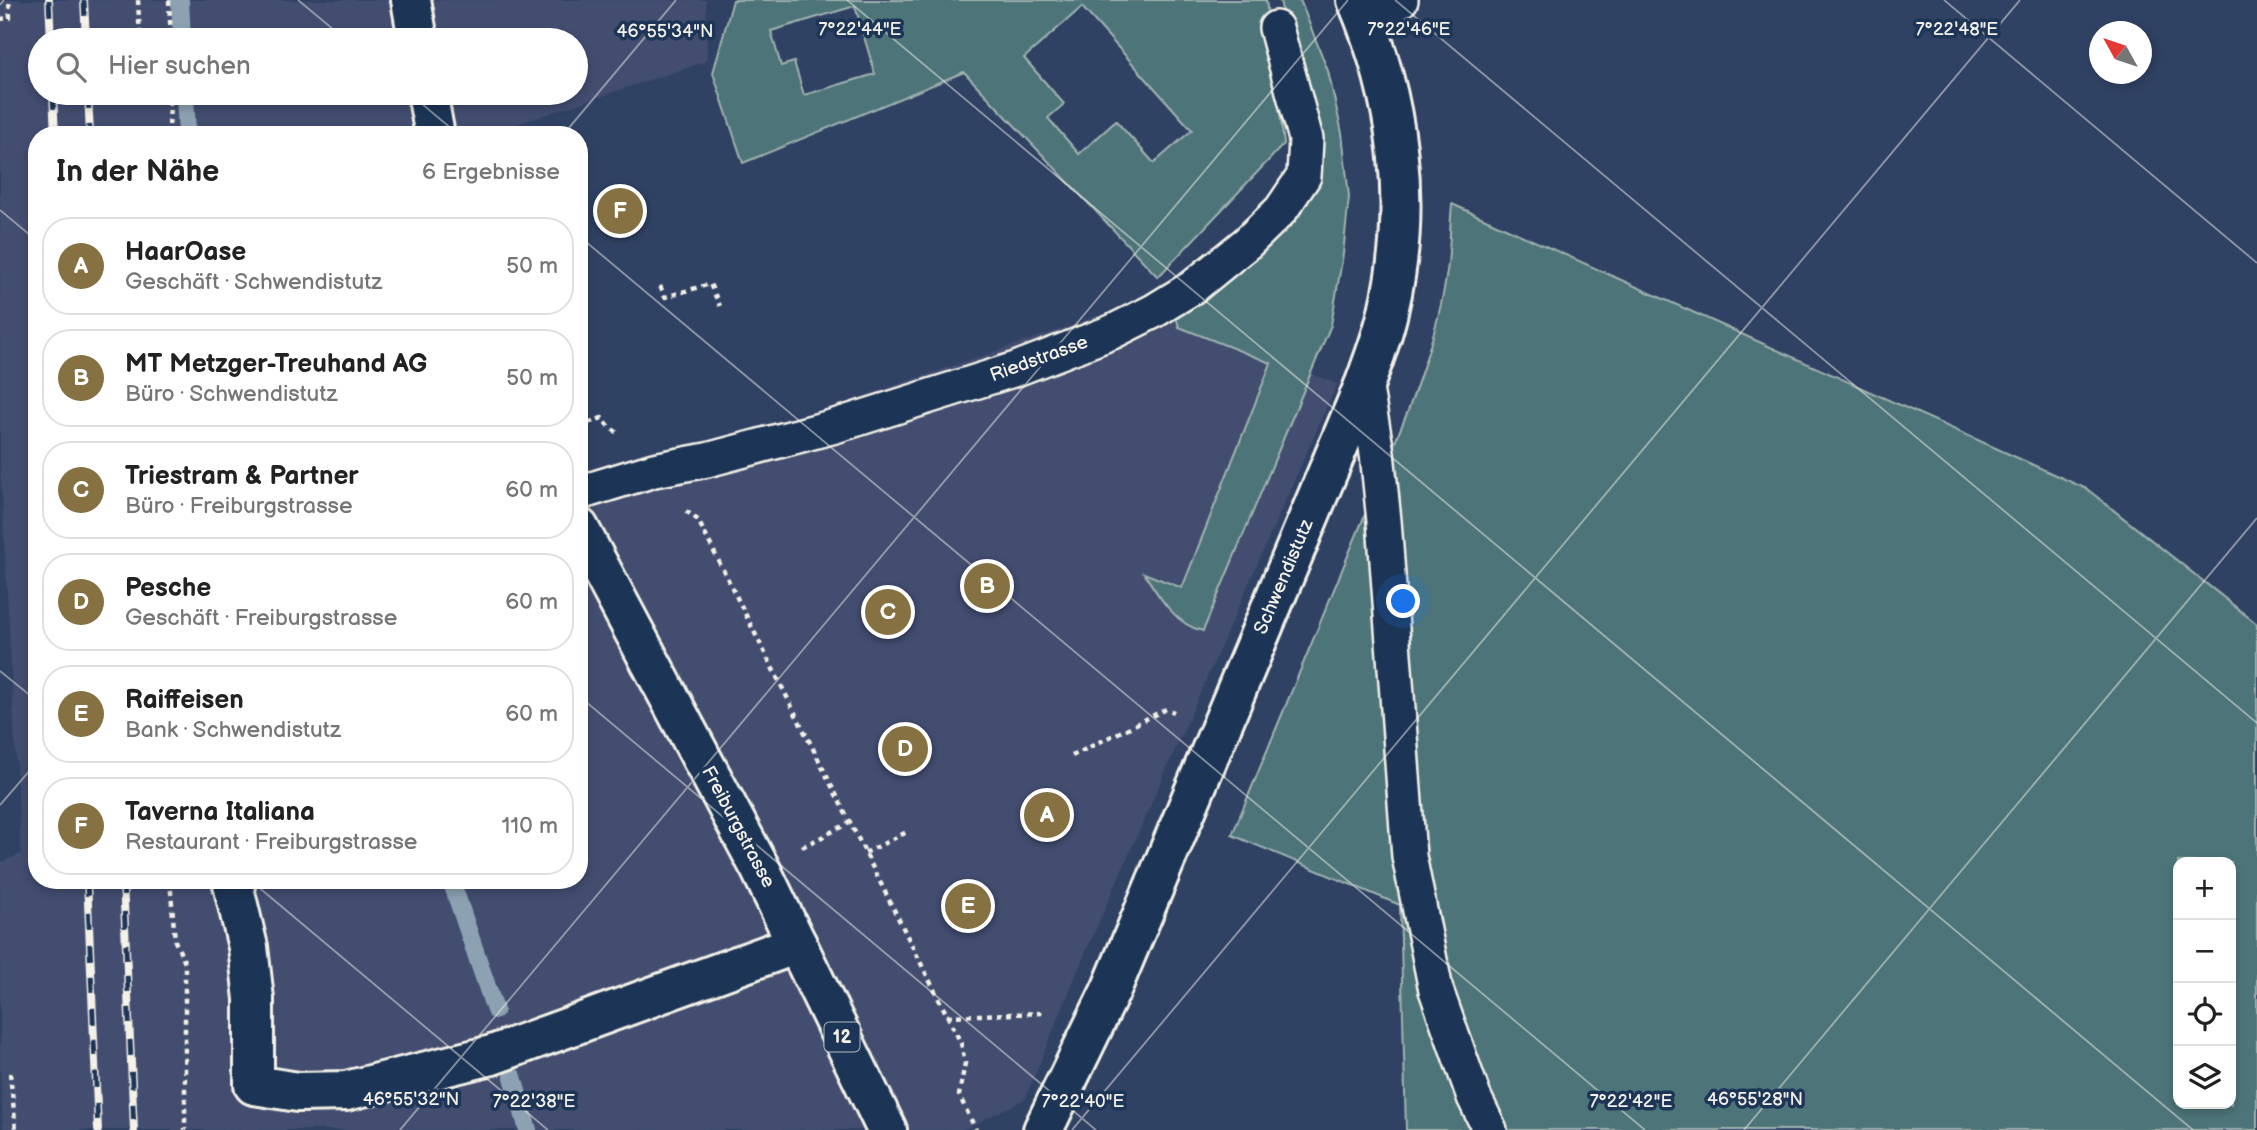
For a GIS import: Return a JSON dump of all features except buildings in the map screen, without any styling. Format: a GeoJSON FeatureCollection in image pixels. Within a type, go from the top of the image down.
{"type":"FeatureCollection","features":[{"type":"Feature","properties":{"kind":"main road"},"geometry":{"type":"LineString","coordinates":[[411,0],[416,28]]}},
{"type":"Feature","properties":{"kind":"main road","name":"Schwendistutz"},"geometry":{"type":"LineString","coordinates":[[1044,1130],[1111,990],[1382,336],[1390,305],[1396,261],[1400,208],[1399,154],[1388,90],[1362,11]]}},
{"type":"Feature","properties":{"kind":"main road"},"geometry":{"type":"LineString","coordinates":[[429,105],[433,126]]}},
{"type":"Feature","properties":{"kind":"main road","name":"Freiburgstrasse"},"geometry":{"type":"LineString","coordinates":[[588,545],[760,868],[887,1130]]}},
{"type":"Feature","properties":{"kind":"main road"},"geometry":{"type":"LineString","coordinates":[[234,889],[248,947],[254,999],[254,1085],[298,1092],[346,1091],[492,1055],[797,944]]}},
{"type":"Feature","properties":{"kind":"lane"},"geometry":{"type":"LineString","coordinates":[[1362,11],[1401,0]]}},
{"type":"Feature","properties":{"kind":"lane","name":"Riedstrasse"},"geometry":{"type":"LineString","coordinates":[[588,491],[654,470],[707,460],[835,426],[1016,369],[1112,332],[1193,287],[1247,243],[1281,210],[1304,176],[1306,139],[1276,28]]}},
{"type":"Feature","properties":{"kind":"lane"},"geometry":{"type":"LineString","coordinates":[[1364,383],[1377,453],[1384,521],[1409,856],[1436,990],[1474,1097],[1490,1130]]}},
{"type":"Feature","properties":{"kind":"path"},"geometry":{"type":"LineString","coordinates":[[0,19],[10,19],[9,0]]}},
{"type":"Feature","properties":{"kind":"path"},"geometry":{"type":"LineString","coordinates":[[138,0],[139,28]]}},
{"type":"Feature","properties":{"kind":"path"},"geometry":{"type":"LineString","coordinates":[[169,0],[170,28]]}},
{"type":"Feature","properties":{"kind":"path"},"geometry":{"type":"LineString","coordinates":[[169,126],[170,105]]}},
{"type":"Feature","properties":{"kind":"path"},"geometry":{"type":"LineString","coordinates":[[660,286],[665,297],[710,284],[720,306]]}},
{"type":"Feature","properties":{"kind":"path"},"geometry":{"type":"LineString","coordinates":[[677,510],[686,511],[698,520],[947,1016],[964,1052],[964,1074],[959,1095],[976,1130]]}},
{"type":"Feature","properties":{"kind":"path"},"geometry":{"type":"LineString","coordinates":[[1072,756],[1166,709],[1178,714]]}},
{"type":"Feature","properties":{"kind":"path"},"geometry":{"type":"LineString","coordinates":[[864,853],[906,832]]}},
{"type":"Feature","properties":{"kind":"path"},"geometry":{"type":"LineString","coordinates":[[171,889],[174,941],[185,963],[185,1130]]}},
{"type":"Feature","properties":{"kind":"path"},"geometry":{"type":"LineString","coordinates":[[947,1016],[1049,1013]]}},
{"type":"Feature","properties":{"kind":"path"},"geometry":{"type":"LineString","coordinates":[[10,1073],[16,1130]]}},
{"type":"Feature","properties":{"kind":"shaded area"},"geometry":{"type":"Polygon","coordinates":[[[0,0],[706,0],[707,61],[588,100],[588,28],[28,28],[28,105],[574,105],[511,126],[28,126],[28,889],[588,889],[588,490],[1132,305],[1337,384],[1086,951],[1025,1099],[963,1130],[3,1130],[0,1073],[0,863],[21,854],[0,461],[0,0]]]}},
{"type":"Feature","properties":{"kind":"green space"},"geometry":{"type":"Polygon","coordinates":[[[733,0],[1266,0],[1284,144],[1158,277],[964,72],[743,163],[713,73],[733,0]],[[855,6],[771,31],[781,66],[794,62],[804,95],[875,74],[855,6]],[[1082,7],[1024,58],[1064,104],[1048,118],[1079,154],[1116,121],[1154,163],[1192,130],[1082,7]]]}},
{"type":"Feature","properties":{"kind":"green space"},"geometry":{"type":"Polygon","coordinates":[[[1280,0],[1300,0],[1328,71],[1342,133],[1349,197],[1343,254],[1331,325],[1203,631],[1193,628],[1176,616],[1144,573],[1182,588],[1271,363],[1179,327],[1176,317],[1307,195],[1288,39],[1280,0]]]}},
{"type":"Feature","properties":{"kind":"green space"},"geometry":{"type":"Polygon","coordinates":[[[1452,204],[2087,489],[2257,624],[2257,1130],[1406,1130],[1400,905],[1232,835],[1408,411],[1432,339],[1448,264],[1452,204]]]}},
{"type":"Feature","properties":{"kind":"waterway"},"geometry":{"type":"LineString","coordinates":[[180,0],[181,28]]}},
{"type":"Feature","properties":{"kind":"waterway"},"geometry":{"type":"LineString","coordinates":[[186,105],[187,126]]}},
{"type":"Feature","properties":{"kind":"waterway"},"geometry":{"type":"LineString","coordinates":[[454,889],[495,1010]]}},
{"type":"Feature","properties":{"kind":"waterway"},"geometry":{"type":"LineString","coordinates":[[513,1077],[528,1130]]}},
{"type":"Feature","properties":{"kind":"railway"},"geometry":{"type":"LineString","coordinates":[[49,0],[50,28]]}},
{"type":"Feature","properties":{"kind":"railway"},"geometry":{"type":"LineString","coordinates":[[84,0],[85,28]]}},
{"type":"Feature","properties":{"kind":"railway"},"geometry":{"type":"LineString","coordinates":[[54,105],[55,126]]}},
{"type":"Feature","properties":{"kind":"railway"},"geometry":{"type":"LineString","coordinates":[[89,105],[90,126]]}},
{"type":"Feature","properties":{"kind":"railway"},"geometry":{"type":"LineString","coordinates":[[87,889],[98,1130]]}},
{"type":"Feature","properties":{"kind":"railway"},"geometry":{"type":"LineString","coordinates":[[123,889],[134,1130]]}},
{"type":"Feature","properties":{"kind":"place","name":"Taverna Italiana"},"geometry":{"type":"Point","coordinates":[620,211]}},
{"type":"Feature","properties":{"kind":"place","name":"MT Metzger-Treuhand AG"},"geometry":{"type":"Point","coordinates":[987,586]}},
{"type":"Feature","properties":{"kind":"place","name":"Triestram & Partner"},"geometry":{"type":"Point","coordinates":[888,612]}},
{"type":"Feature","properties":{"kind":"place","name":"Pesche"},"geometry":{"type":"Point","coordinates":[905,749]}},
{"type":"Feature","properties":{"kind":"place","name":"HaarOase"},"geometry":{"type":"Point","coordinates":[1047,815]}},
{"type":"Feature","properties":{"kind":"place","name":"Raiffeisen"},"geometry":{"type":"Point","coordinates":[968,906]}}]}
